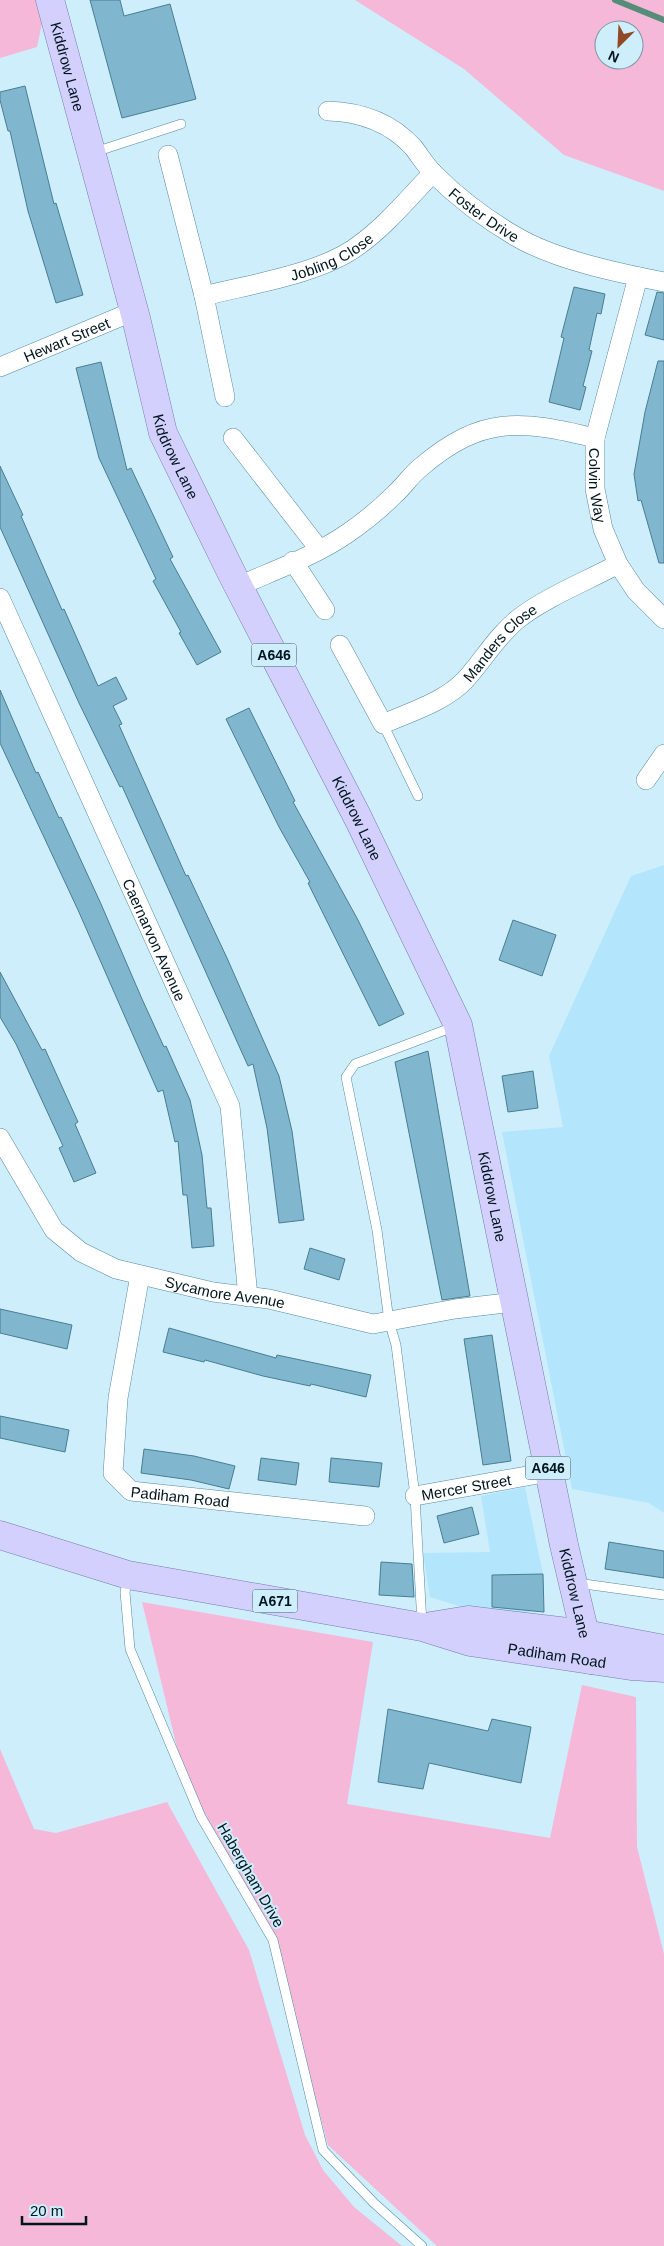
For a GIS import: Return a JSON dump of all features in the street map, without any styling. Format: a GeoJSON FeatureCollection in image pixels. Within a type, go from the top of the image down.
{"type":"FeatureCollection","features":[{"type":"Feature","properties":{"kind":"main road","name":"Kiddrow Lane"},"geometry":{"type":"LineString","coordinates":[[50,0],[93,153],[163,433],[358,818],[458,1025],[549,1472],[591,1660]]}},
{"type":"Feature","properties":{"kind":"main road","name":"Padiham Road"},"geometry":{"type":"LineString","coordinates":[[0,1535],[128,1575],[422,1627],[470,1642],[591,1660],[664,1668]]}},
{"type":"Feature","properties":{"kind":"main road","name":"Padiham Road"},"geometry":{"type":"LineString","coordinates":[[422,1627],[468,1620],[585,1634],[664,1650]]}},
{"type":"Feature","properties":{"kind":"street","name":"Foster Drive"},"geometry":{"type":"LineString","coordinates":[[328,111],[351,112],[371,117],[390,128],[412,146],[433,173],[465,202],[516,237],[554,253],[638,277],[664,282]]}},
{"type":"Feature","properties":{"kind":"street"},"geometry":{"type":"LineString","coordinates":[[168,155],[204,296],[225,398]]}},
{"type":"Feature","properties":{"kind":"street","name":"Jobling Close"},"geometry":{"type":"LineString","coordinates":[[204,296],[319,267],[339,258],[378,230],[433,173]]}},
{"type":"Feature","properties":{"kind":"street","name":"Colvin Way"},"geometry":{"type":"LineString","coordinates":[[638,277],[595,438],[595,489],[604,529],[618,564],[636,591],[664,620]]}},
{"type":"Feature","properties":{"kind":"street","name":"Hewart Street"},"geometry":{"type":"LineString","coordinates":[[0,367],[134,311]]}},
{"type":"Feature","properties":{"kind":"street"},"geometry":{"type":"LineString","coordinates":[[239,586],[319,549],[346,534],[367,519],[394,495],[420,467],[454,443],[483,429],[516,424],[554,428],[595,438]]}},
{"type":"Feature","properties":{"kind":"street"},"geometry":{"type":"LineString","coordinates":[[233,438],[319,549]]}},
{"type":"Feature","properties":{"kind":"street"},"geometry":{"type":"LineString","coordinates":[[294,561],[325,610]]}},
{"type":"Feature","properties":{"kind":"street","name":"Manders Close"},"geometry":{"type":"LineString","coordinates":[[383,724],[430,703],[455,689],[518,619],[618,564]]}},
{"type":"Feature","properties":{"kind":"street","name":"Caernarvon Avenue"},"geometry":{"type":"LineString","coordinates":[[0,598],[230,1106],[248,1297]]}},
{"type":"Feature","properties":{"kind":"street"},"geometry":{"type":"LineString","coordinates":[[340,645],[383,724]]}},
{"type":"Feature","properties":{"kind":"street"},"geometry":{"type":"LineString","coordinates":[[646,780],[664,754]]}},
{"type":"Feature","properties":{"kind":"street","name":"Sycamore Avenue"},"geometry":{"type":"LineString","coordinates":[[0,1138],[54,1230],[82,1252],[116,1269],[213,1292],[269,1300],[373,1324],[514,1302]]}},
{"type":"Feature","properties":{"kind":"street","name":"Padiham Road"},"geometry":{"type":"LineString","coordinates":[[140,1274],[118,1398],[113,1473],[131,1491],[365,1516]]}},
{"type":"Feature","properties":{"kind":"street","name":"Mercer Street"},"geometry":{"type":"LineString","coordinates":[[415,1496],[549,1472]]}},
{"type":"Feature","properties":{"kind":"lane"},"geometry":{"type":"LineString","coordinates":[[93,153],[181,124]]}},
{"type":"Feature","properties":{"kind":"lane"},"geometry":{"type":"LineString","coordinates":[[383,724],[418,796]]}},
{"type":"Feature","properties":{"kind":"lane"},"geometry":{"type":"LineString","coordinates":[[422,1627],[415,1496],[396,1345],[389,1321],[377,1230],[346,1077],[355,1064],[458,1025]]}},
{"type":"Feature","properties":{"kind":"lane","name":"Habergham Drive"},"geometry":{"type":"LineString","coordinates":[[128,1575],[125,1592],[130,1649],[201,1817],[273,1940],[323,2150],[374,2203],[422,2246]]}},
{"type":"Feature","properties":{"kind":"lane"},"geometry":{"type":"LineString","coordinates":[[574,1582],[664,1596]]}},
{"type":"Feature","properties":{"kind":"shaded area"},"geometry":{"type":"Polygon","coordinates":[[[0,0],[47,0],[37,47],[0,58],[0,0]]]}},
{"type":"Feature","properties":{"kind":"shaded area"},"geometry":{"type":"Polygon","coordinates":[[[355,0],[664,0],[664,191],[564,155],[464,69],[355,0]]]}},
{"type":"Feature","properties":{"kind":"shaded area"},"geometry":{"type":"Polygon","coordinates":[[[664,865],[664,1513],[649,1503],[572,1489],[502,1132],[563,1127],[549,1056],[631,876],[664,865]]]}},
{"type":"Feature","properties":{"kind":"shaded area"},"geometry":{"type":"Polygon","coordinates":[[[525,1487],[543,1574],[544,1612],[480,1613],[430,1597],[423,1553],[490,1552],[481,1496],[525,1487]]]}},
{"type":"Feature","properties":{"kind":"shaded area"},"geometry":{"type":"Polygon","coordinates":[[[142,1602],[373,1642],[347,1804],[550,1838],[582,1685],[636,1697],[637,1847],[664,1954],[664,2246],[437,2246],[328,2145],[273,1940],[183,1773],[142,1602]]]}},
{"type":"Feature","properties":{"kind":"shaded area"},"geometry":{"type":"Polygon","coordinates":[[[0,1749],[34,1829],[56,1833],[167,1802],[249,1950],[305,2135],[323,2170],[354,2207],[402,2246],[0,2246],[0,1749]]]}},
{"type":"Feature","properties":{"kind":"building"},"geometry":{"type":"Polygon","coordinates":[[[90,0],[120,0],[124,16],[170,4],[196,99],[122,118],[90,0]]]}},
{"type":"Feature","properties":{"kind":"building"},"geometry":{"type":"Polygon","coordinates":[[[25,86],[54,204],[56,203],[83,295],[56,303],[28,211],[10,131],[8,131],[0,100],[0,92],[25,86]]]}},
{"type":"Feature","properties":{"kind":"building"},"geometry":{"type":"Polygon","coordinates":[[[574,287],[605,294],[601,314],[597,313],[589,350],[592,351],[583,386],[586,387],[580,410],[549,402],[564,338],[561,337],[574,287]]]}},
{"type":"Feature","properties":{"kind":"building"},"geometry":{"type":"Polygon","coordinates":[[[657,292],[664,293],[664,340],[645,335],[657,292]]]}},
{"type":"Feature","properties":{"kind":"building"},"geometry":{"type":"Polygon","coordinates":[[[658,361],[664,361],[664,563],[659,563],[641,500],[638,501],[634,474],[645,412],[658,361]]]}},
{"type":"Feature","properties":{"kind":"building"},"geometry":{"type":"Polygon","coordinates":[[[101,362],[127,470],[131,468],[173,557],[170,559],[221,652],[197,665],[153,581],[156,579],[99,458],[76,368],[101,362]]]}},
{"type":"Feature","properties":{"kind":"building"},"geometry":{"type":"Polygon","coordinates":[[[0,466],[23,515],[21,516],[62,610],[64,609],[98,686],[116,677],[127,699],[113,706],[122,724],[119,725],[186,876],[188,875],[227,958],[279,1076],[292,1131],[304,1220],[279,1223],[267,1128],[253,1064],[248,1066],[122,786],[120,787],[79,703],[0,527],[0,466]]]}},
{"type":"Feature","properties":{"kind":"building"},"geometry":{"type":"Polygon","coordinates":[[[0,690],[36,773],[38,772],[59,818],[61,817],[142,999],[164,1047],[166,1046],[190,1100],[202,1155],[207,1208],[211,1208],[214,1246],[192,1248],[187,1195],[183,1195],[178,1141],[175,1142],[163,1090],[158,1092],[78,910],[0,743],[0,690]]]}},
{"type":"Feature","properties":{"kind":"building"},"geometry":{"type":"Polygon","coordinates":[[[249,708],[295,801],[293,802],[358,920],[404,1014],[379,1026],[308,883],[310,882],[279,827],[226,719],[249,708]]]}},
{"type":"Feature","properties":{"kind":"building"},"geometry":{"type":"Polygon","coordinates":[[[513,920],[556,935],[542,976],[499,960],[513,920]]]}},
{"type":"Feature","properties":{"kind":"building"},"geometry":{"type":"Polygon","coordinates":[[[0,972],[42,1050],[45,1049],[78,1122],[75,1124],[96,1173],[74,1182],[59,1148],[63,1146],[16,1044],[0,1017],[0,972]]]}},
{"type":"Feature","properties":{"kind":"building"},"geometry":{"type":"Polygon","coordinates":[[[428,1051],[470,1296],[442,1300],[395,1062],[428,1051]]]}},
{"type":"Feature","properties":{"kind":"building"},"geometry":{"type":"Polygon","coordinates":[[[533,1071],[538,1108],[508,1112],[502,1076],[533,1071]]]}},
{"type":"Feature","properties":{"kind":"building"},"geometry":{"type":"Polygon","coordinates":[[[310,1248],[345,1259],[339,1280],[304,1269],[310,1248]]]}},
{"type":"Feature","properties":{"kind":"building"},"geometry":{"type":"Polygon","coordinates":[[[0,1309],[72,1325],[67,1349],[0,1333],[0,1309]]]}},
{"type":"Feature","properties":{"kind":"building"},"geometry":{"type":"Polygon","coordinates":[[[169,1328],[276,1358],[277,1355],[371,1375],[366,1397],[311,1384],[310,1386],[263,1376],[205,1360],[204,1362],[163,1352],[169,1328]]]}},
{"type":"Feature","properties":{"kind":"building"},"geometry":{"type":"Polygon","coordinates":[[[492,1335],[511,1461],[483,1465],[464,1339],[492,1335]]]}},
{"type":"Feature","properties":{"kind":"building"},"geometry":{"type":"Polygon","coordinates":[[[0,1416],[69,1430],[65,1452],[0,1438],[0,1416]]]}},
{"type":"Feature","properties":{"kind":"building"},"geometry":{"type":"Polygon","coordinates":[[[144,1449],[194,1456],[235,1466],[229,1489],[191,1480],[141,1473],[144,1449]]]}},
{"type":"Feature","properties":{"kind":"building"},"geometry":{"type":"Polygon","coordinates":[[[261,1458],[299,1463],[296,1485],[258,1480],[261,1458]]]}},
{"type":"Feature","properties":{"kind":"building"},"geometry":{"type":"Polygon","coordinates":[[[331,1458],[382,1463],[379,1487],[329,1482],[331,1458]]]}},
{"type":"Feature","properties":{"kind":"building"},"geometry":{"type":"Polygon","coordinates":[[[472,1507],[479,1534],[444,1543],[437,1516],[472,1507]]]}},
{"type":"Feature","properties":{"kind":"building"},"geometry":{"type":"Polygon","coordinates":[[[609,1542],[664,1551],[664,1578],[605,1569],[609,1542]]]}},
{"type":"Feature","properties":{"kind":"building"},"geometry":{"type":"Polygon","coordinates":[[[381,1562],[412,1564],[414,1597],[379,1595],[381,1562]]]}},
{"type":"Feature","properties":{"kind":"building"},"geometry":{"type":"Polygon","coordinates":[[[543,1574],[544,1612],[492,1607],[492,1575],[543,1574]]]}},
{"type":"Feature","properties":{"kind":"building"},"geometry":{"type":"Polygon","coordinates":[[[388,1709],[488,1731],[492,1719],[531,1727],[521,1783],[429,1763],[423,1789],[378,1782],[388,1709]]]}},
{"type":"Feature","properties":{"kind":"waterway"},"geometry":{"type":"LineString","coordinates":[[615,0],[664,20]]}}]}
